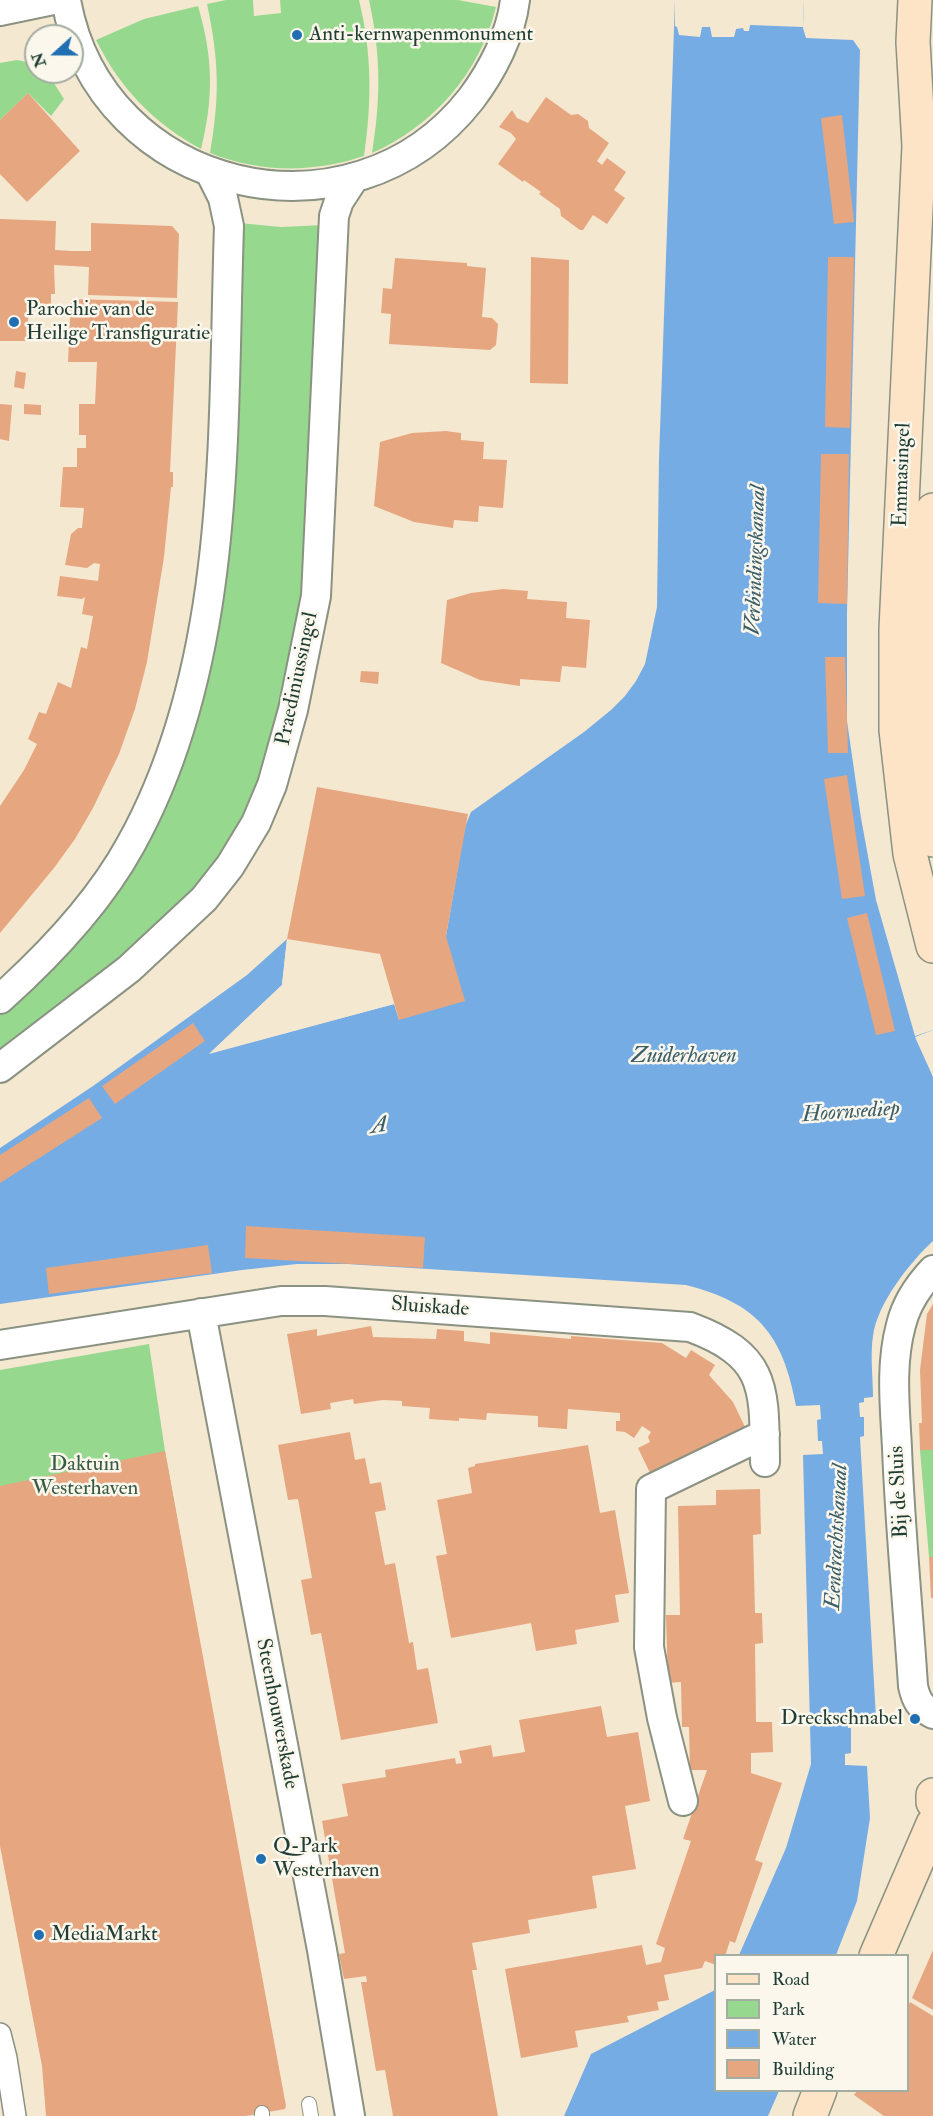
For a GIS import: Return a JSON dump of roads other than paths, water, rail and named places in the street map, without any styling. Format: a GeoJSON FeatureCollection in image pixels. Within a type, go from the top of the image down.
{"type":"FeatureCollection","features":[{"type":"Feature","properties":{"kind":"main road","name":"Emmasingel"},"geometry":{"type":"LineString","coordinates":[[915,0],[913,42],[919,146],[896,629],[896,730],[910,854],[933,946]]}},
{"type":"Feature","properties":{"kind":"main road","name":"Emmasingel"},"geometry":{"type":"LineString","coordinates":[[933,510],[925,723],[928,795],[933,840]]}},
{"type":"Feature","properties":{"kind":"main road"},"geometry":{"type":"LineString","coordinates":[[933,1795],[933,1802]]}},
{"type":"Feature","properties":{"kind":"main road"},"geometry":{"type":"LineString","coordinates":[[877,1954],[933,1824]]}},
{"type":"Feature","properties":{"kind":"main road"},"geometry":{"type":"LineString","coordinates":[[810,2116],[820,2092]]}},
{"type":"Feature","properties":{"kind":"street"},"geometry":{"type":"LineString","coordinates":[[0,11],[53,0]]}},
{"type":"Feature","properties":{"kind":"street"},"geometry":{"type":"LineString","coordinates":[[66,0],[75,33],[86,60],[106,92],[145,134],[192,165],[210,172],[246,183],[284,187],[321,185],[354,178],[410,154],[441,131],[479,89],[497,56],[511,22],[515,0]]}},
{"type":"Feature","properties":{"kind":"street"},"geometry":{"type":"LineString","coordinates":[[0,999],[50,951],[79,917],[131,844],[174,743],[189,695],[210,588],[217,532],[222,438],[229,226],[223,198],[210,172]]}},
{"type":"Feature","properties":{"kind":"street","name":"Praediniussingel"},"geometry":{"type":"LineString","coordinates":[[0,1068],[129,969],[204,898],[231,866],[256,823],[272,785],[293,710],[316,596],[334,216],[339,201],[354,178]]}},
{"type":"Feature","properties":{"kind":"street"},"geometry":{"type":"LineString","coordinates":[[896,629],[930,627]]}},
{"type":"Feature","properties":{"kind":"street","name":"Bij de Sluis"},"geometry":{"type":"LineString","coordinates":[[933,1270],[916,1291],[907,1308],[901,1325],[894,1372],[899,1500],[914,1686],[916,1699],[923,1709],[933,1714]]}},
{"type":"Feature","properties":{"kind":"street","name":"Sluiskade"},"geometry":{"type":"LineString","coordinates":[[0,1345],[281,1301],[325,1300],[690,1327],[710,1334],[734,1348],[752,1368],[764,1399],[765,1448],[651,1489],[649,1647],[662,1718],[683,1801]]}},
{"type":"Feature","properties":{"kind":"street","name":"Steenhouwerskade"},"geometry":{"type":"LineString","coordinates":[[201,1313],[322,1950],[350,2116]]}},
{"type":"Feature","properties":{"kind":"street"},"geometry":{"type":"LineString","coordinates":[[0,2034],[15,2116]]}},
{"type":"Feature","properties":{"kind":"water"},"geometry":{"type":"Polygon","coordinates":[[[675,0],[804,0],[803,28],[806,38],[853,40],[860,50],[847,612],[847,721],[876,900],[915,1036],[933,1030],[931,1071],[933,1077],[933,1241],[914,1260],[896,1284],[881,1311],[872,1343],[873,1397],[864,1398],[864,1402],[859,1403],[860,1417],[864,1417],[864,1436],[860,1437],[876,1718],[847,1719],[848,1728],[851,1728],[851,1753],[845,1754],[845,1765],[867,1766],[870,1818],[857,1901],[836,1954],[739,1954],[786,1848],[811,1764],[803,1455],[823,1454],[822,1441],[818,1441],[817,1420],[821,1419],[820,1405],[796,1406],[783,1359],[774,1341],[763,1325],[749,1312],[711,1292],[686,1285],[347,1264],[297,1264],[242,1270],[0,1304],[0,1148],[93,1086],[247,975],[287,939],[282,985],[210,1053],[394,1004],[399,1020],[446,936],[465,827],[471,812],[584,732],[611,710],[625,696],[645,664],[657,607],[659,459],[675,0]]]}},
{"type":"Feature","properties":{"kind":"water"},"geometry":{"type":"Polygon","coordinates":[[[714,1991],[714,2092],[779,2092],[768,2116],[564,2116],[591,2054],[714,1991]]]}},
{"type":"Feature","properties":{"kind":"place","name":"Anti-kernwapenmonument"},"geometry":{"type":"Point","coordinates":[297,35]}},
{"type":"Feature","properties":{"kind":"place","name":"Parochie van de Heilige Transfiguratie"},"geometry":{"type":"Point","coordinates":[14,322]}},
{"type":"Feature","properties":{"kind":"place","name":"Dreckschnabel"},"geometry":{"type":"Point","coordinates":[915,1719]}},
{"type":"Feature","properties":{"kind":"place","name":"Q-Park Westerhaven"},"geometry":{"type":"Point","coordinates":[261,1859]}},
{"type":"Feature","properties":{"kind":"place","name":"MediaMarkt"},"geometry":{"type":"Point","coordinates":[39,1935]}},
{"type":"Feature","properties":{"kind":"water label","name":"Verbindingskanaal"},"geometry":{"type":"Point","coordinates":[757,560]}},
{"type":"Feature","properties":{"kind":"water label","name":"Zuiderhaven"},"geometry":{"type":"Point","coordinates":[684,1057]}},
{"type":"Feature","properties":{"kind":"water label","name":"Hoornsediep"},"geometry":{"type":"Point","coordinates":[851,1113]}},
{"type":"Feature","properties":{"kind":"water label","name":"A"},"geometry":{"type":"Point","coordinates":[379,1127]}},
{"type":"Feature","properties":{"kind":"water label","name":"Eendrachtskanaal"},"geometry":{"type":"Point","coordinates":[838,1537]}},
{"type":"Feature","properties":{"kind":"park label","name":"Daktuin Westerhaven"},"geometry":{"type":"Point","coordinates":[85,1477]}}]}
